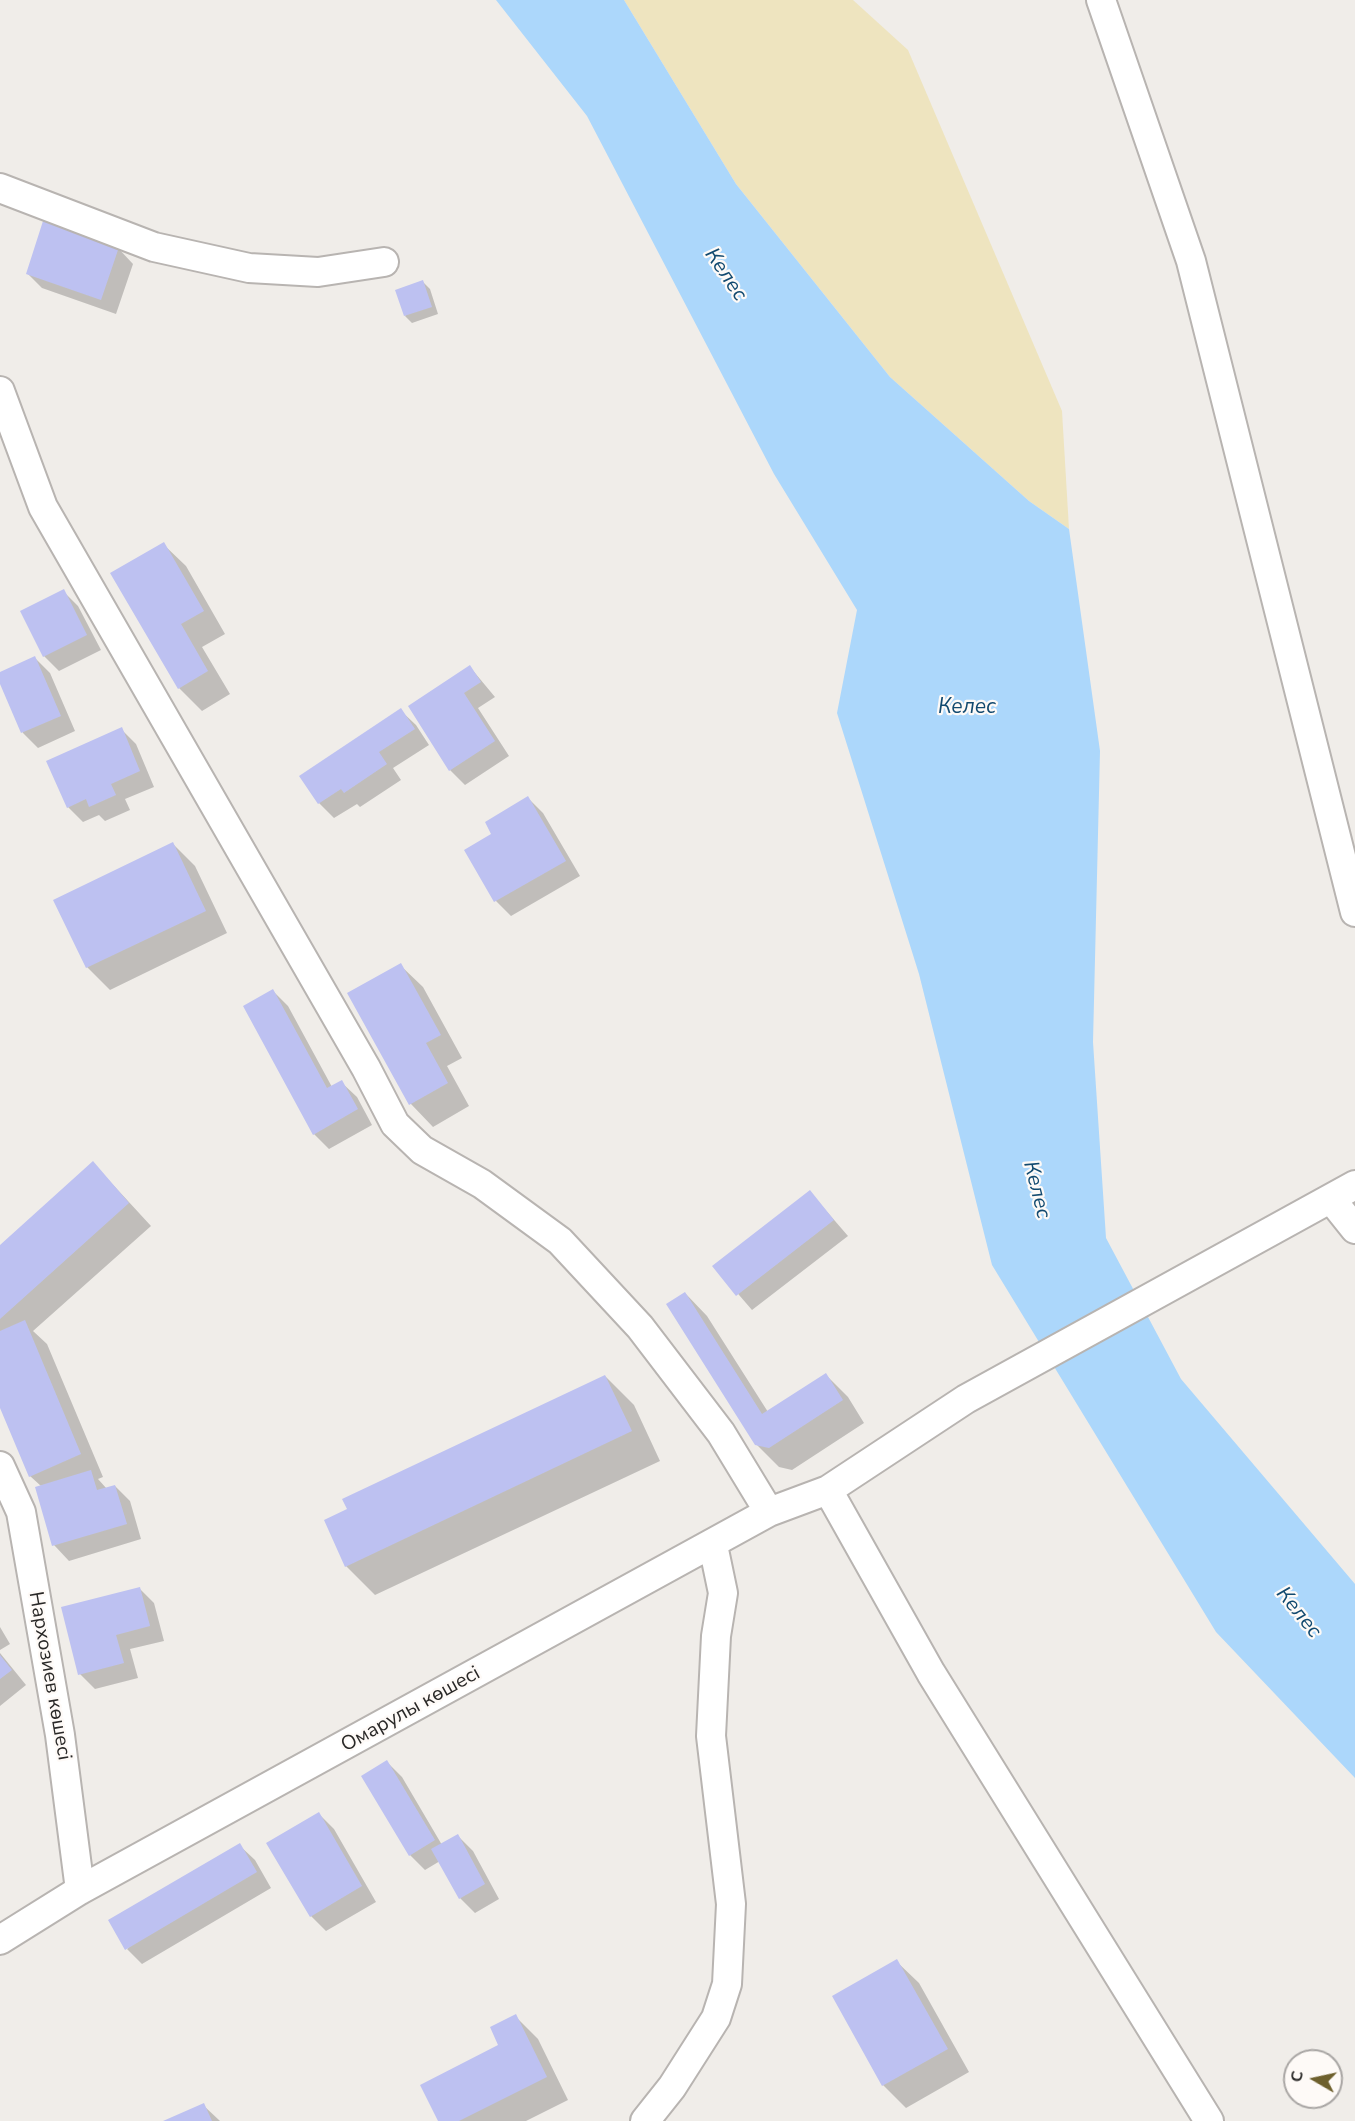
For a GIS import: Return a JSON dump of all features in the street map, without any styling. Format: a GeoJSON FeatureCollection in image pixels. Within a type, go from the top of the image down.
{"type":"FeatureCollection","features":[{"type":"Feature","properties":{"kind":"street"},"geometry":{"type":"LineString","coordinates":[[1101,0],[1191,261],[1355,912]]}},
{"type":"Feature","properties":{"kind":"street"},"geometry":{"type":"LineString","coordinates":[[0,188],[154,248],[249,268],[318,272],[384,262]]}},
{"type":"Feature","properties":{"kind":"street"},"geometry":{"type":"LineString","coordinates":[[0,391],[43,507],[366,1068],[395,1124],[422,1150],[482,1184],[560,1241],[640,1328],[721,1433],[770,1512]]}},
{"type":"Feature","properties":{"kind":"street"},"geometry":{"type":"LineString","coordinates":[[1343,1192],[1355,1229]]}},
{"type":"Feature","properties":{"kind":"street","name":"Омарулы көшесі"},"geometry":{"type":"LineString","coordinates":[[0,1940],[80,1890],[770,1512],[828,1491],[966,1399],[1343,1192]]}},
{"type":"Feature","properties":{"kind":"street","name":"Нархозиев көшесі"},"geometry":{"type":"LineString","coordinates":[[0,1466],[21,1512],[60,1735],[80,1890]]}},
{"type":"Feature","properties":{"kind":"street"},"geometry":{"type":"LineString","coordinates":[[828,1491],[931,1673],[1209,2121]]}},
{"type":"Feature","properties":{"kind":"street"},"geometry":{"type":"LineString","coordinates":[[645,2121],[672,2087],[716,2018],[727,1984],[731,1904],[711,1736],[716,1636],[723,1593],[713,1545]]}},
{"type":"Feature","properties":{"kind":"sand"},"geometry":{"type":"Polygon","coordinates":[[[624,0],[853,0],[908,50],[1062,411],[1069,529],[1029,501],[890,377],[736,184],[624,0]]]}},
{"type":"Feature","properties":{"kind":"water","name":"Келес"},"geometry":{"type":"Polygon","coordinates":[[[496,0],[624,0],[736,184],[890,377],[1029,501],[1069,529],[1100,751],[1093,1042],[1106,1238],[1181,1379],[1355,1584],[1355,1778],[1216,1632],[992,1265],[919,974],[837,713],[857,610],[774,474],[587,116],[496,0]]]}},
{"type":"Feature","properties":{"kind":"building"},"geometry":{"type":"Polygon","coordinates":[[[43,221],[119,247],[101,300],[26,274],[43,221]]]}},
{"type":"Feature","properties":{"kind":"building"},"geometry":{"type":"Polygon","coordinates":[[[423,280],[432,307],[404,316],[395,290],[423,280]]]}},
{"type":"Feature","properties":{"kind":"building"},"geometry":{"type":"Polygon","coordinates":[[[164,542],[204,611],[181,624],[208,671],[178,689],[110,573],[164,542]]]}},
{"type":"Feature","properties":{"kind":"building"},"geometry":{"type":"Polygon","coordinates":[[[64,589],[87,635],[43,657],[20,611],[64,589]]]}},
{"type":"Feature","properties":{"kind":"building"},"geometry":{"type":"Polygon","coordinates":[[[35,656],[61,716],[21,733],[0,684],[0,672],[35,656]]]}},
{"type":"Feature","properties":{"kind":"building"},"geometry":{"type":"Polygon","coordinates":[[[470,665],[481,682],[464,693],[495,741],[449,771],[408,706],[470,665]]]}},
{"type":"Feature","properties":{"kind":"building"},"geometry":{"type":"Polygon","coordinates":[[[401,708],[415,729],[379,752],[387,764],[344,793],[341,789],[318,804],[299,776],[401,708]]]}},
{"type":"Feature","properties":{"kind":"building"},"geometry":{"type":"Polygon","coordinates":[[[122,727],[140,771],[111,784],[116,795],[89,807],[86,799],[67,808],[46,761],[122,727]]]}},
{"type":"Feature","properties":{"kind":"building"},"geometry":{"type":"Polygon","coordinates":[[[528,796],[566,861],[494,902],[464,850],[491,834],[485,822],[528,796]]]}},
{"type":"Feature","properties":{"kind":"building"},"geometry":{"type":"Polygon","coordinates":[[[173,842],[206,911],[86,968],[53,900],[173,842]]]}},
{"type":"Feature","properties":{"kind":"building"},"geometry":{"type":"Polygon","coordinates":[[[401,963],[441,1035],[426,1043],[448,1083],[409,1105],[347,993],[401,963]]]}},
{"type":"Feature","properties":{"kind":"building"},"geometry":{"type":"Polygon","coordinates":[[[273,989],[327,1088],[342,1080],[358,1109],[313,1135],[243,1006],[273,989]]]}},
{"type":"Feature","properties":{"kind":"building"},"geometry":{"type":"Polygon","coordinates":[[[93,1161],[129,1203],[0,1319],[0,1245],[93,1161]]]}},
{"type":"Feature","properties":{"kind":"building"},"geometry":{"type":"Polygon","coordinates":[[[810,1190],[834,1220],[736,1296],[712,1266],[810,1190]]]}},
{"type":"Feature","properties":{"kind":"building"},"geometry":{"type":"Polygon","coordinates":[[[685,1292],[762,1414],[826,1373],[843,1400],[769,1448],[755,1445],[666,1304],[685,1292]]]}},
{"type":"Feature","properties":{"kind":"building"},"geometry":{"type":"Polygon","coordinates":[[[25,1320],[81,1454],[29,1477],[0,1408],[0,1331],[25,1320]]]}},
{"type":"Feature","properties":{"kind":"building"},"geometry":{"type":"Polygon","coordinates":[[[605,1375],[632,1431],[345,1567],[324,1520],[347,1509],[342,1499],[605,1375]]]}},
{"type":"Feature","properties":{"kind":"building"},"geometry":{"type":"Polygon","coordinates":[[[91,1470],[97,1490],[115,1485],[127,1524],[52,1546],[35,1487],[91,1470]]]}},
{"type":"Feature","properties":{"kind":"building"},"geometry":{"type":"Polygon","coordinates":[[[140,1587],[150,1626],[116,1635],[124,1663],[78,1675],[61,1607],[140,1587]]]}},
{"type":"Feature","properties":{"kind":"building"},"geometry":{"type":"Polygon","coordinates":[[[0,1655],[12,1670],[0,1679],[0,1655]]]}},
{"type":"Feature","properties":{"kind":"building"},"geometry":{"type":"Polygon","coordinates":[[[387,1760],[435,1840],[409,1856],[361,1776],[387,1760]]]}},
{"type":"Feature","properties":{"kind":"building"},"geometry":{"type":"Polygon","coordinates":[[[319,1812],[362,1886],[310,1917],[266,1843],[319,1812]]]}},
{"type":"Feature","properties":{"kind":"building"},"geometry":{"type":"Polygon","coordinates":[[[458,1834],[485,1884],[459,1899],[431,1849],[458,1834]]]}},
{"type":"Feature","properties":{"kind":"building"},"geometry":{"type":"Polygon","coordinates":[[[240,1843],[257,1872],[125,1950],[108,1920],[240,1843]]]}},
{"type":"Feature","properties":{"kind":"building"},"geometry":{"type":"Polygon","coordinates":[[[897,1959],[948,2049],[882,2086],[832,1996],[897,1959]]]}},
{"type":"Feature","properties":{"kind":"building"},"geometry":{"type":"Polygon","coordinates":[[[516,2014],[547,2077],[459,2121],[438,2121],[420,2085],[498,2045],[490,2027],[516,2014]]]}},
{"type":"Feature","properties":{"kind":"building"},"geometry":{"type":"Polygon","coordinates":[[[204,2103],[212,2121],[163,2121],[204,2103]]]}}]}
